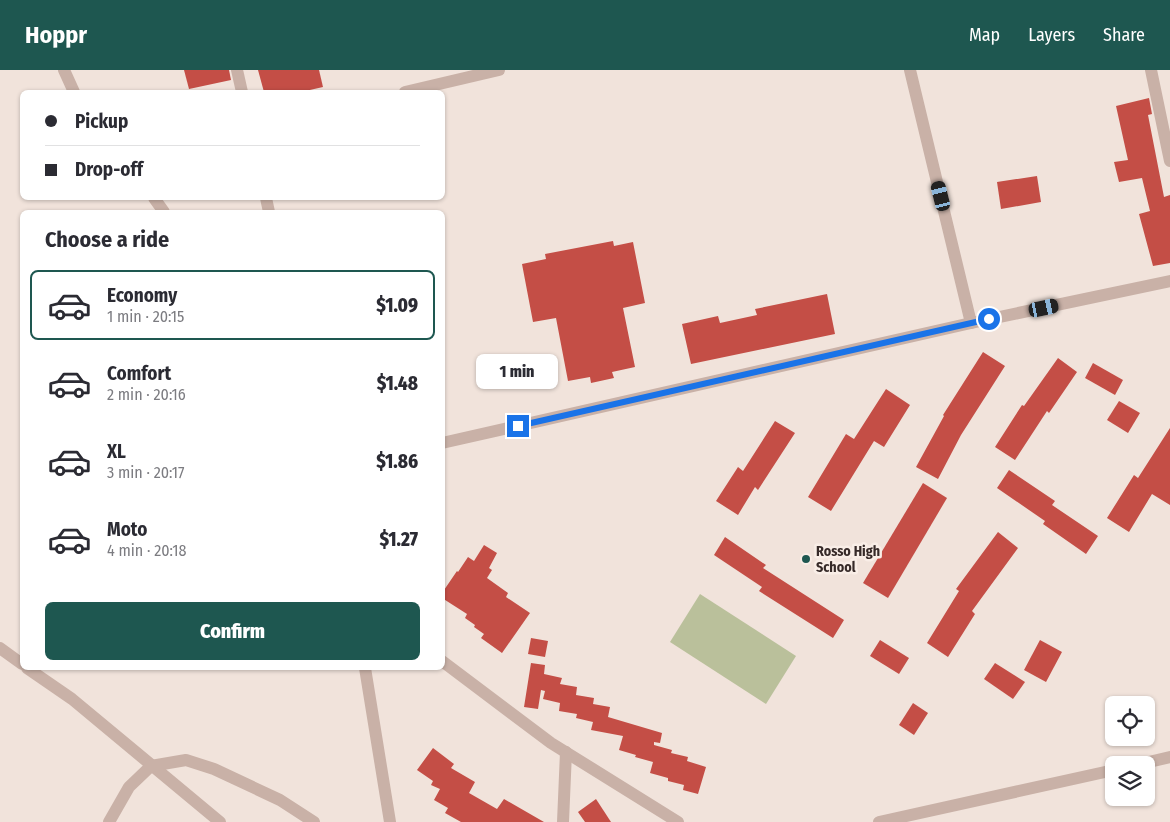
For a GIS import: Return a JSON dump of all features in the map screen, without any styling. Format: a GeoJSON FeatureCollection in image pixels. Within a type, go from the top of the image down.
{"type":"FeatureCollection","features":[{"type":"Feature","properties":{"kind":"street"},"geometry":{"type":"LineString","coordinates":[[64,70],[73,90]]}},
{"type":"Feature","properties":{"kind":"street"},"geometry":{"type":"LineString","coordinates":[[237,70],[242,90]]}},
{"type":"Feature","properties":{"kind":"street"},"geometry":{"type":"LineString","coordinates":[[414,90],[499,70]]}},
{"type":"Feature","properties":{"kind":"street"},"geometry":{"type":"LineString","coordinates":[[910,70],[971,323]]}},
{"type":"Feature","properties":{"kind":"street"},"geometry":{"type":"LineString","coordinates":[[1151,70],[1170,162]]}},
{"type":"Feature","properties":{"kind":"street"},"geometry":{"type":"LineString","coordinates":[[445,442],[971,323],[1170,281]]}},
{"type":"Feature","properties":{"kind":"street"},"geometry":{"type":"LineString","coordinates":[[0,648],[20,663]]}},
{"type":"Feature","properties":{"kind":"street"},"geometry":{"type":"LineString","coordinates":[[445,663],[551,743],[678,822]]}},
{"type":"Feature","properties":{"kind":"street"},"geometry":{"type":"LineString","coordinates":[[30,670],[72,699],[220,822]]}},
{"type":"Feature","properties":{"kind":"street"},"geometry":{"type":"LineString","coordinates":[[366,670],[390,822]]}},
{"type":"Feature","properties":{"kind":"street"},"geometry":{"type":"LineString","coordinates":[[563,822],[566,752]]}},
{"type":"Feature","properties":{"kind":"street"},"geometry":{"type":"LineString","coordinates":[[1155,761],[1170,757]]}},
{"type":"Feature","properties":{"kind":"street"},"geometry":{"type":"LineString","coordinates":[[109,822],[129,787],[151,766],[186,760],[214,769],[280,800],[314,822]]}},
{"type":"Feature","properties":{"kind":"street"},"geometry":{"type":"LineString","coordinates":[[879,822],[1105,772]]}},
{"type":"Feature","properties":{"kind":"green space"},"geometry":{"type":"Polygon","coordinates":[[[700,594],[796,656],[766,704],[670,642],[700,594]]]}},
{"type":"Feature","properties":{"kind":"building"},"geometry":{"type":"Polygon","coordinates":[[[184,70],[229,70],[231,80],[189,89],[184,70]]]}},
{"type":"Feature","properties":{"kind":"building"},"geometry":{"type":"Polygon","coordinates":[[[258,70],[319,70],[323,87],[310,90],[263,90],[258,70]]]}},
{"type":"Feature","properties":{"kind":"building"},"geometry":{"type":"Polygon","coordinates":[[[1149,98],[1152,114],[1148,115],[1164,197],[1170,195],[1170,263],[1153,266],[1139,214],[1150,211],[1142,178],[1119,182],[1114,162],[1128,160],[1116,106],[1149,98]]]}},
{"type":"Feature","properties":{"kind":"building"},"geometry":{"type":"Polygon","coordinates":[[[1037,176],[1041,202],[1001,209],[997,182],[1037,176]]]}},
{"type":"Feature","properties":{"kind":"building"},"geometry":{"type":"Polygon","coordinates":[[[613,241],[614,246],[633,242],[645,303],[623,308],[635,367],[612,372],[614,378],[591,383],[590,377],[568,381],[556,318],[533,322],[522,264],[546,259],[545,254],[613,241]]]}},
{"type":"Feature","properties":{"kind":"building"},"geometry":{"type":"Polygon","coordinates":[[[827,294],[835,334],[691,364],[682,324],[718,316],[720,323],[757,315],[755,309],[827,294]]]}},
{"type":"Feature","properties":{"kind":"building"},"geometry":{"type":"Polygon","coordinates":[[[983,352],[1005,366],[961,435],[938,479],[916,467],[943,415],[983,352]]]}},
{"type":"Feature","properties":{"kind":"building"},"geometry":{"type":"Polygon","coordinates":[[[1058,358],[1077,372],[1049,413],[1047,411],[1015,460],[995,447],[1022,405],[1024,406],[1058,358]]]}},
{"type":"Feature","properties":{"kind":"building"},"geometry":{"type":"Polygon","coordinates":[[[1093,363],[1123,380],[1115,395],[1085,378],[1093,363]]]}},
{"type":"Feature","properties":{"kind":"building"},"geometry":{"type":"Polygon","coordinates":[[[886,389],[910,405],[884,447],[874,441],[831,511],[808,497],[846,434],[854,439],[886,389]]]}},
{"type":"Feature","properties":{"kind":"building"},"geometry":{"type":"Polygon","coordinates":[[[1119,401],[1140,413],[1128,433],[1107,420],[1119,401]]]}},
{"type":"Feature","properties":{"kind":"building"},"geometry":{"type":"Polygon","coordinates":[[[775,421],[795,433],[758,490],[755,487],[738,515],[716,501],[738,467],[743,471],[775,421]]]}},
{"type":"Feature","properties":{"kind":"building"},"geometry":{"type":"Polygon","coordinates":[[[1170,428],[1170,505],[1152,494],[1129,532],[1107,518],[1134,475],[1138,478],[1170,428]]]}},
{"type":"Feature","properties":{"kind":"building"},"geometry":{"type":"Polygon","coordinates":[[[1009,470],[1055,501],[1052,505],[1098,536],[1086,554],[1043,524],[1045,521],[997,488],[1009,470]]]}},
{"type":"Feature","properties":{"kind":"building"},"geometry":{"type":"Polygon","coordinates":[[[923,483],[947,498],[888,598],[863,583],[923,483]]]}},
{"type":"Feature","properties":{"kind":"building"},"geometry":{"type":"Polygon","coordinates":[[[998,532],[1018,548],[972,611],[975,614],[948,657],[927,643],[959,591],[956,589],[998,532]]]}},
{"type":"Feature","properties":{"kind":"building"},"geometry":{"type":"Polygon","coordinates":[[[725,537],[766,565],[763,568],[844,620],[833,638],[759,591],[762,587],[714,555],[725,537]]]}},
{"type":"Feature","properties":{"kind":"building"},"geometry":{"type":"Polygon","coordinates":[[[484,545],[497,553],[489,568],[492,570],[487,578],[508,593],[506,597],[530,613],[502,653],[481,638],[484,634],[465,618],[467,614],[445,600],[445,589],[457,571],[468,557],[474,561],[484,545]]]}},
{"type":"Feature","properties":{"kind":"building"},"geometry":{"type":"Polygon","coordinates":[[[531,638],[548,641],[545,657],[528,654],[531,638]]]}},
{"type":"Feature","properties":{"kind":"building"},"geometry":{"type":"Polygon","coordinates":[[[880,640],[909,658],[899,674],[870,656],[880,640]]]}},
{"type":"Feature","properties":{"kind":"building"},"geometry":{"type":"Polygon","coordinates":[[[1040,640],[1062,652],[1046,682],[1024,670],[1040,640]]]}},
{"type":"Feature","properties":{"kind":"building"},"geometry":{"type":"Polygon","coordinates":[[[531,663],[545,665],[544,674],[562,678],[560,684],[577,687],[576,695],[594,698],[593,704],[610,707],[608,717],[662,733],[660,743],[654,742],[654,745],[672,750],[671,753],[688,757],[687,761],[706,767],[698,794],[683,790],[684,785],[668,781],[668,778],[650,773],[653,762],[619,750],[623,736],[591,730],[593,722],[576,718],[577,714],[559,711],[560,703],[543,699],[545,691],[541,690],[538,709],[524,707],[531,663]]]}},
{"type":"Feature","properties":{"kind":"building"},"geometry":{"type":"Polygon","coordinates":[[[995,663],[1025,682],[1013,699],[984,679],[995,663]]]}},
{"type":"Feature","properties":{"kind":"building"},"geometry":{"type":"Polygon","coordinates":[[[913,703],[928,713],[914,735],[899,725],[913,703]]]}},
{"type":"Feature","properties":{"kind":"building"},"geometry":{"type":"Polygon","coordinates":[[[433,748],[454,764],[451,768],[475,782],[469,793],[497,809],[504,799],[544,822],[461,822],[445,813],[448,808],[434,800],[440,789],[431,785],[433,781],[417,770],[433,748]]]}},
{"type":"Feature","properties":{"kind":"building"},"geometry":{"type":"Polygon","coordinates":[[[596,799],[611,822],[585,822],[578,812],[596,799]]]}},
{"type":"Feature","properties":{"kind":"place","name":"Rosso High School"},"geometry":{"type":"Point","coordinates":[806,559]}},
{"type":"Feature","properties":{"kind":"route"},"geometry":{"type":"LineString","coordinates":[[518,426],[989,319]]}}]}
